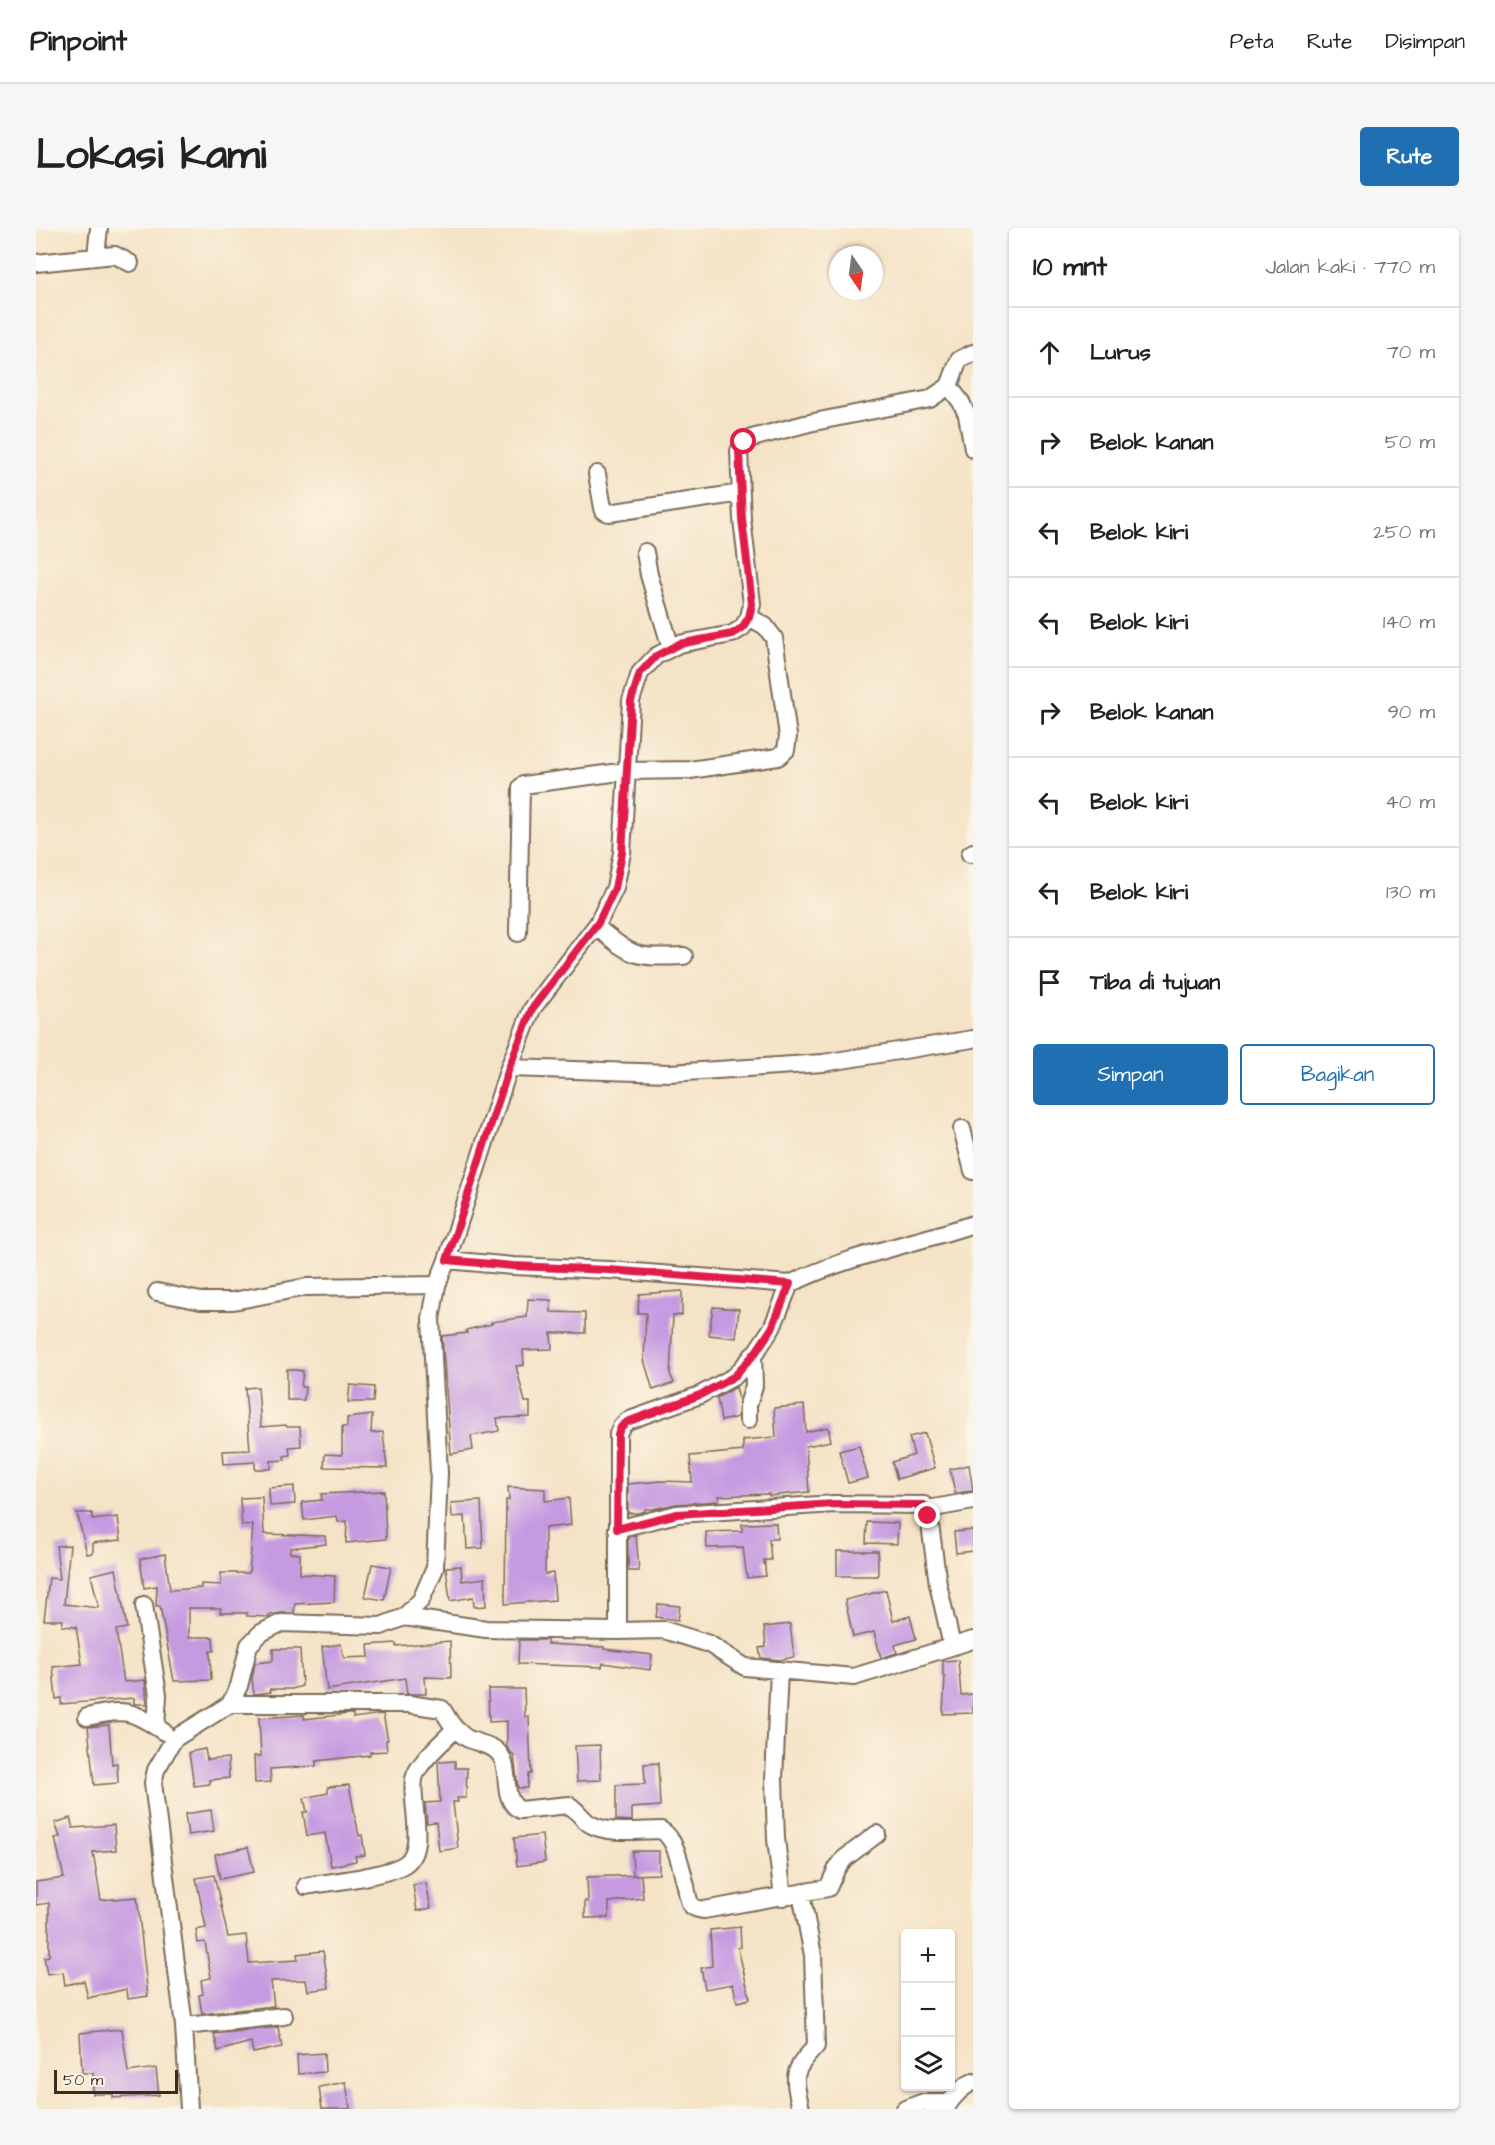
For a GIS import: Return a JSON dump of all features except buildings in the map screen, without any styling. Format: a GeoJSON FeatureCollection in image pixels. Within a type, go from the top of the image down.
{"type":"FeatureCollection","features":[{"type":"Feature","properties":{"kind":"street"},"geometry":{"type":"LineString","coordinates":[[96,256],[99,228]]}},
{"type":"Feature","properties":{"kind":"street"},"geometry":{"type":"LineString","coordinates":[[36,264],[115,255],[130,263]]}},
{"type":"Feature","properties":{"kind":"street"},"geometry":{"type":"LineString","coordinates":[[189,2109],[184,2026],[153,1784],[156,1770],[174,1739],[230,1704],[239,1686],[249,1645],[261,1633],[281,1623],[381,1626],[404,1617],[422,1600],[435,1568],[439,1473],[431,1320],[437,1285],[509,1068],[532,1009],[596,927],[615,888],[622,853],[631,701],[640,673],[656,656],[671,648],[679,644],[732,634],[742,628],[749,617],[752,604],[742,519],[739,451],[744,442],[752,438],[809,423],[930,399],[949,386],[959,360],[973,353]]}},
{"type":"Feature","properties":{"kind":"street"},"geometry":{"type":"LineString","coordinates":[[949,386],[967,415],[973,449]]}},
{"type":"Feature","properties":{"kind":"street"},"geometry":{"type":"LineString","coordinates":[[597,474],[603,508],[609,513],[741,493]]}},
{"type":"Feature","properties":{"kind":"street"},"geometry":{"type":"LineString","coordinates":[[645,552],[649,575],[671,648]]}},
{"type":"Feature","properties":{"kind":"street"},"geometry":{"type":"LineString","coordinates":[[518,933],[521,787],[528,784],[627,771],[690,770],[778,757],[786,750],[788,736],[774,638],[765,626],[749,617]]}},
{"type":"Feature","properties":{"kind":"street"},"geometry":{"type":"LineString","coordinates":[[596,927],[627,951],[640,956],[684,956]]}},
{"type":"Feature","properties":{"kind":"street"},"geometry":{"type":"LineString","coordinates":[[509,1068],[670,1073],[823,1063],[973,1039]]}},
{"type":"Feature","properties":{"kind":"street"},"geometry":{"type":"LineString","coordinates":[[962,1129],[973,1172]]}},
{"type":"Feature","properties":{"kind":"street"},"geometry":{"type":"LineString","coordinates":[[447,1260],[790,1284],[815,1272],[860,1256],[935,1237],[973,1224]]}},
{"type":"Feature","properties":{"kind":"street"},"geometry":{"type":"LineString","coordinates":[[618,1632],[620,1595],[617,1529],[618,1434],[621,1427],[627,1422],[709,1390],[735,1376],[772,1328],[790,1284]]}},
{"type":"Feature","properties":{"kind":"street"},"geometry":{"type":"LineString","coordinates":[[157,1292],[201,1301],[233,1301],[306,1287],[437,1285]]}},
{"type":"Feature","properties":{"kind":"street"},"geometry":{"type":"LineString","coordinates":[[748,1420],[748,1405],[754,1386],[753,1354]]}},
{"type":"Feature","properties":{"kind":"street"},"geometry":{"type":"LineString","coordinates":[[928,1509],[973,1501]]}},
{"type":"Feature","properties":{"kind":"street"},"geometry":{"type":"LineString","coordinates":[[617,1529],[677,1514],[813,1505],[892,1503],[924,1505],[928,1509],[938,1584],[952,1646]]}},
{"type":"Feature","properties":{"kind":"street"},"geometry":{"type":"LineString","coordinates":[[144,1605],[158,1695],[156,1727]]}},
{"type":"Feature","properties":{"kind":"street"},"geometry":{"type":"LineString","coordinates":[[404,1617],[486,1629],[618,1632],[664,1630],[709,1644],[745,1667],[854,1677],[973,1640]]}},
{"type":"Feature","properties":{"kind":"street"},"geometry":{"type":"LineString","coordinates":[[779,1670],[774,1779],[776,1839],[783,1897]]}},
{"type":"Feature","properties":{"kind":"street"},"geometry":{"type":"LineString","coordinates":[[230,1704],[425,1705],[442,1709],[455,1729],[472,1741],[485,1743],[495,1749],[503,1760],[508,1798],[512,1806],[519,1810],[569,1805],[595,1827],[615,1830],[661,1830],[667,1834],[671,1839],[689,1899],[692,1906],[697,1909],[704,1910],[828,1888],[837,1868],[845,1858],[877,1834]]}},
{"type":"Feature","properties":{"kind":"street"},"geometry":{"type":"LineString","coordinates":[[87,1717],[115,1711],[134,1713],[174,1739]]}},
{"type":"Feature","properties":{"kind":"street"},"geometry":{"type":"LineString","coordinates":[[306,1886],[394,1870],[408,1862],[416,1848],[414,1779],[420,1766],[455,1729]]}},
{"type":"Feature","properties":{"kind":"street"},"geometry":{"type":"LineString","coordinates":[[801,1894],[813,1955],[816,2046],[796,2071],[795,2080],[801,2109]]}},
{"type":"Feature","properties":{"kind":"street"},"geometry":{"type":"LineString","coordinates":[[184,2026],[284,2016]]}},
{"type":"Feature","properties":{"kind":"street"},"geometry":{"type":"LineString","coordinates":[[905,2109],[921,2103],[947,2106],[968,2084],[973,2082]]}},
{"type":"Feature","properties":{"kind":"route"},"geometry":{"type":"LineString","coordinates":[[744,442],[739,451],[742,519],[752,604],[749,617],[742,628],[732,634],[679,644],[656,656],[640,673],[631,701],[622,853],[615,888],[598,923],[532,1009],[509,1068],[447,1260],[790,1284],[772,1328],[756,1352],[735,1376],[700,1395],[627,1422],[621,1427],[618,1434],[617,1529],[677,1514],[835,1504],[924,1505],[928,1509],[928,1516]]}}]}
